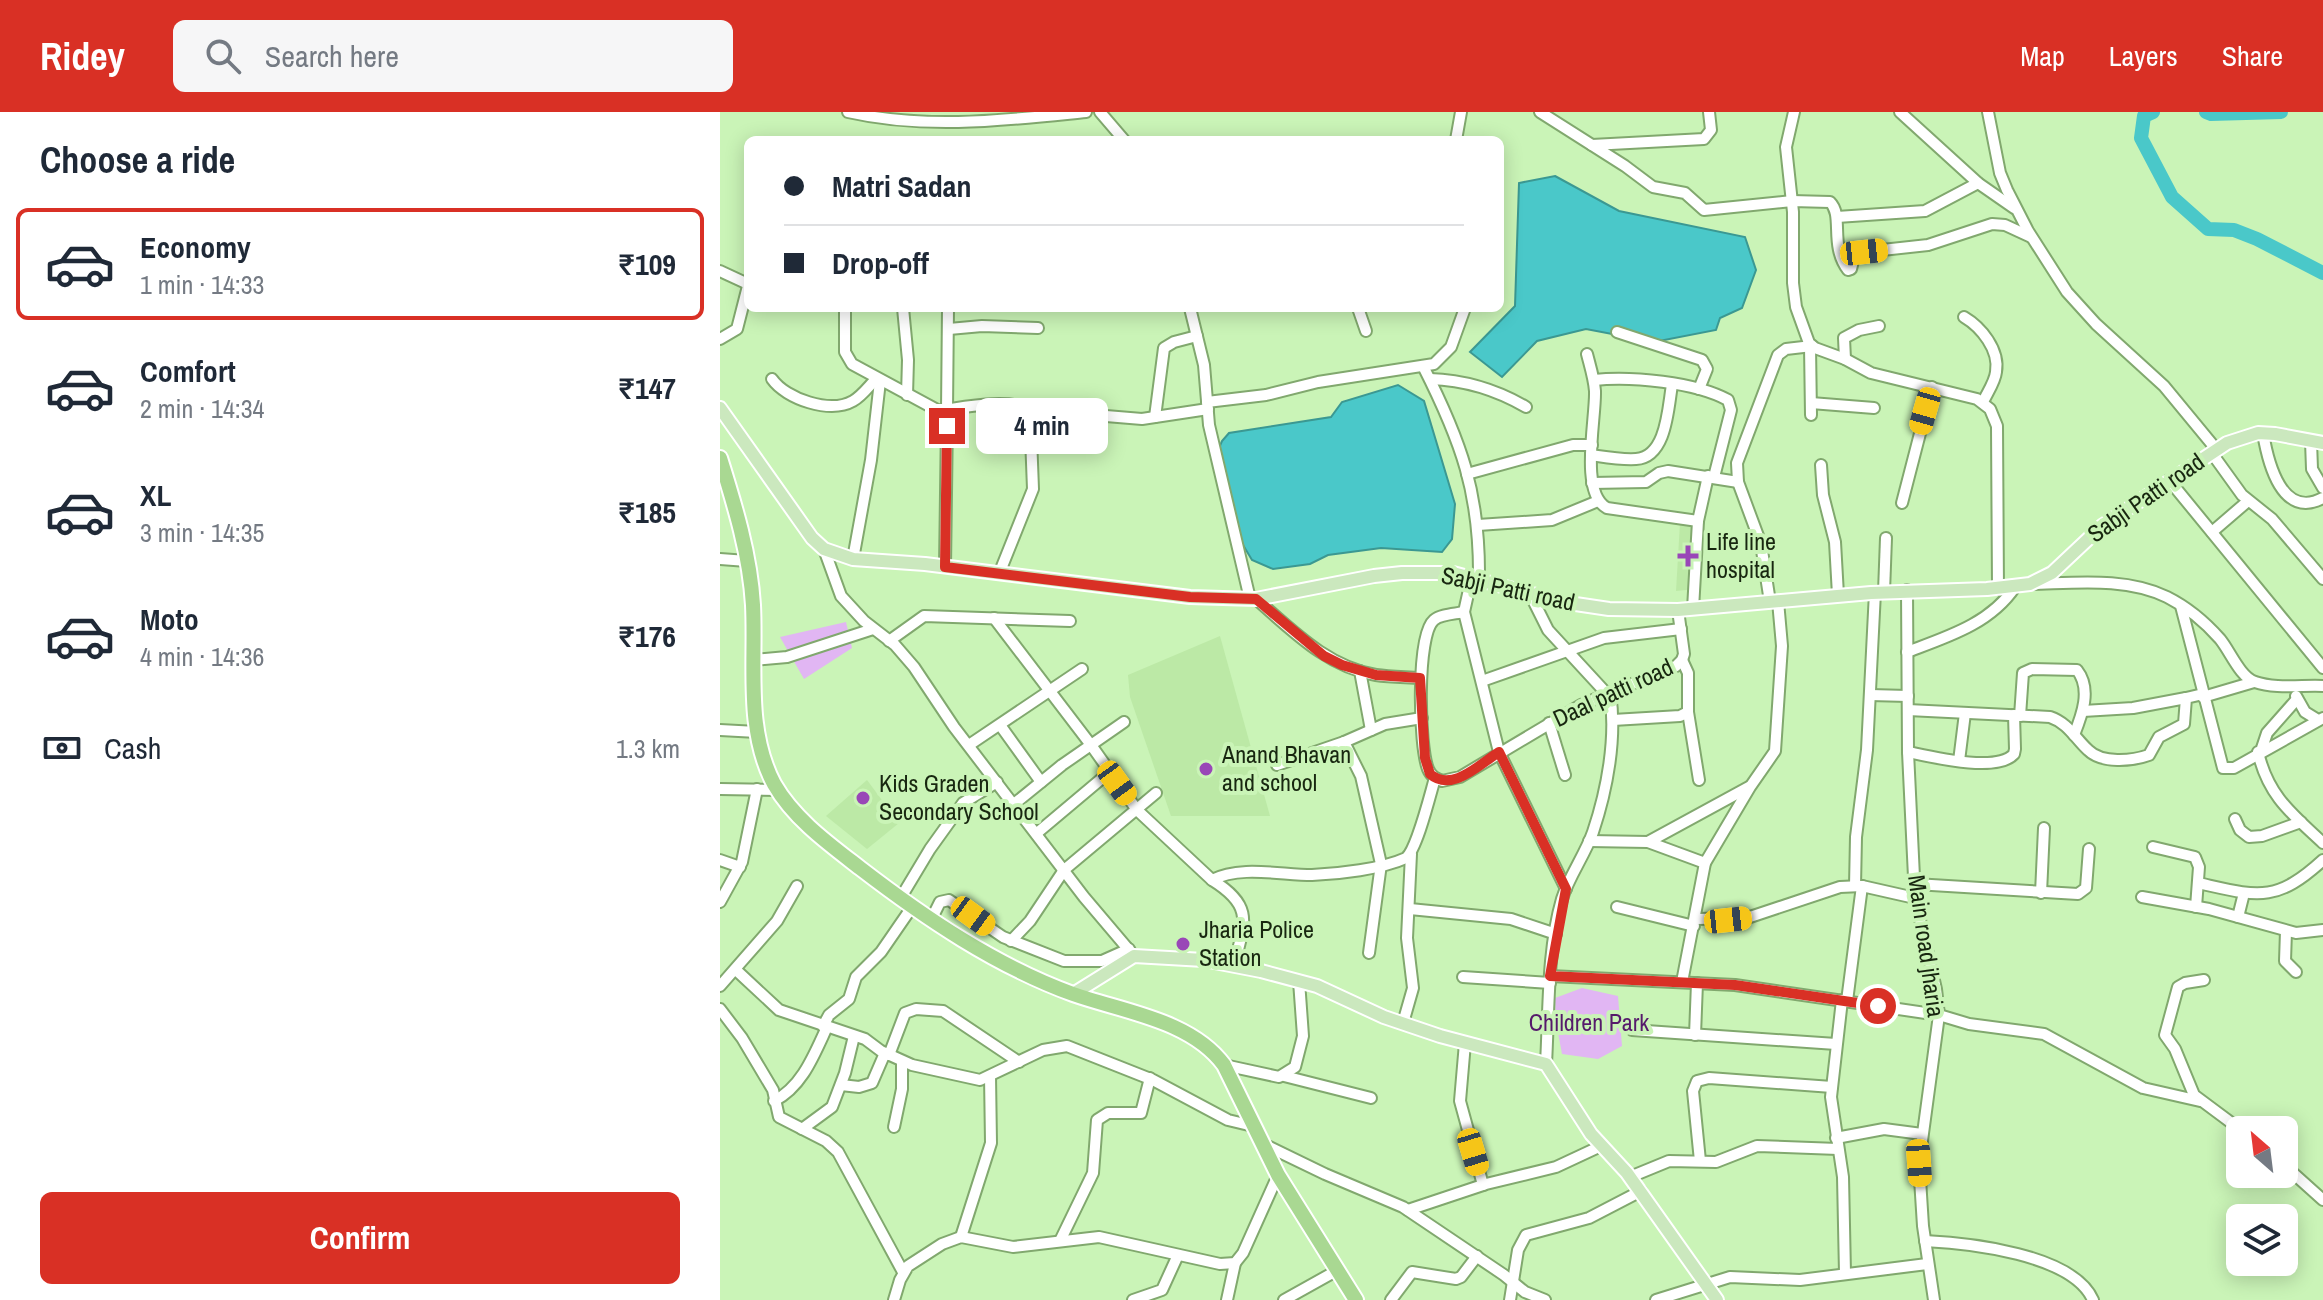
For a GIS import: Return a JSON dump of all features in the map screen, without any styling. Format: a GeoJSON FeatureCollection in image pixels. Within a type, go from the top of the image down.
{"type":"FeatureCollection","features":[{"type":"Feature","properties":{"kind":"highway"},"geometry":{"type":"LineString","coordinates":[[720,458],[747,561],[753,603],[757,732],[764,761],[789,806],[906,903],[1000,961],[1073,994],[1182,1032],[1214,1050],[1278,1175],[1356,1300]]}},
{"type":"Feature","properties":{"kind":"main road"},"geometry":{"type":"LineString","coordinates":[[720,408],[801,523],[824,549]]}},
{"type":"Feature","properties":{"kind":"main road","name":"Sabji Patti road"},"geometry":{"type":"LineString","coordinates":[[824,549],[853,559],[1190,597],[1253,599],[1388,574],[1432,572],[1476,578],[1530,594],[1609,609],[1678,610],[1907,590],[1998,589],[2030,584],[2052,573],[2102,526],[2214,450],[2244,436],[2263,433],[2317,442]]}},
{"type":"Feature","properties":{"kind":"main road"},"geometry":{"type":"LineString","coordinates":[[1073,994],[1132,953],[1204,960],[1317,986],[1403,1023],[1546,1064],[1601,1146],[1641,1191],[1717,1300]]}},
{"type":"Feature","properties":{"kind":"street"},"geometry":{"type":"LineString","coordinates":[[848,112],[921,123],[977,122],[1082,112]]}},
{"type":"Feature","properties":{"kind":"street"},"geometry":{"type":"LineString","coordinates":[[1100,112],[1121,136]]}},
{"type":"Feature","properties":{"kind":"street"},"geometry":{"type":"LineString","coordinates":[[1457,136],[1461,112]]}},
{"type":"Feature","properties":{"kind":"street"},"geometry":{"type":"LineString","coordinates":[[1540,112],[1653,187],[1685,193],[1704,210],[1792,201],[1830,202],[1837,217],[1837,251],[1850,270],[1854,257],[1864,252],[1928,245],[1992,224],[2005,225],[2031,237]]}},
{"type":"Feature","properties":{"kind":"street"},"geometry":{"type":"LineString","coordinates":[[1592,145],[1704,139],[1711,130],[1709,112]]}},
{"type":"Feature","properties":{"kind":"street"},"geometry":{"type":"LineString","coordinates":[[1794,112],[1786,147],[1792,201],[1794,297],[1811,346],[1811,415]]}},
{"type":"Feature","properties":{"kind":"street"},"geometry":{"type":"LineString","coordinates":[[1900,112],[1978,183],[2014,207]]}},
{"type":"Feature","properties":{"kind":"street"},"geometry":{"type":"LineString","coordinates":[[1988,112],[2000,173],[2014,207],[2067,292],[2081,309],[2164,386],[2214,450],[2248,501],[2272,519],[2323,579]]}},
{"type":"Feature","properties":{"kind":"street"},"geometry":{"type":"LineString","coordinates":[[1837,217],[1925,211],[1978,183]]}},
{"type":"Feature","properties":{"kind":"street"},"geometry":{"type":"LineString","coordinates":[[2005,225],[2014,207]]}},
{"type":"Feature","properties":{"kind":"street"},"geometry":{"type":"LineString","coordinates":[[720,271],[744,283]]}},
{"type":"Feature","properties":{"kind":"street"},"geometry":{"type":"LineString","coordinates":[[720,339],[737,329],[744,301]]}},
{"type":"Feature","properties":{"kind":"street"},"geometry":{"type":"LineString","coordinates":[[845,312],[847,359],[907,395],[943,410],[1027,406],[1032,415],[1031,498],[999,574]]}},
{"type":"Feature","properties":{"kind":"street"},"geometry":{"type":"LineString","coordinates":[[903,312],[908,360],[907,395]]}},
{"type":"Feature","properties":{"kind":"street"},"geometry":{"type":"LineString","coordinates":[[945,567],[947,420],[943,410],[948,312]]}},
{"type":"Feature","properties":{"kind":"street"},"geometry":{"type":"LineString","coordinates":[[1191,312],[1204,365],[1207,405],[1253,599],[1324,656],[1376,675],[1420,678]]}},
{"type":"Feature","properties":{"kind":"street"},"geometry":{"type":"LineString","coordinates":[[1359,312],[1366,331]]}},
{"type":"Feature","properties":{"kind":"street"},"geometry":{"type":"LineString","coordinates":[[1058,412],[1131,419],[1155,417],[1318,382],[1434,364],[1447,353],[1463,312]]}},
{"type":"Feature","properties":{"kind":"street"},"geometry":{"type":"LineString","coordinates":[[1964,317],[1980,328],[1997,365],[1996,375],[1983,402]]}},
{"type":"Feature","properties":{"kind":"street"},"geometry":{"type":"LineString","coordinates":[[949,329],[982,326],[1038,328]]}},
{"type":"Feature","properties":{"kind":"street"},"geometry":{"type":"LineString","coordinates":[[1845,359],[1844,338],[1859,330],[1879,326]]}},
{"type":"Feature","properties":{"kind":"street"},"geometry":{"type":"LineString","coordinates":[[1617,332],[1702,360],[1707,369],[1699,389]]}},
{"type":"Feature","properties":{"kind":"street"},"geometry":{"type":"LineString","coordinates":[[1155,417],[1164,348],[1197,336]]}},
{"type":"Feature","properties":{"kind":"street"},"geometry":{"type":"LineString","coordinates":[[1682,982],[1705,863],[1750,787],[1771,759],[1778,740],[1782,646],[1761,544],[1738,482],[1737,463],[1778,355],[1786,349],[1811,346],[1871,373],[1983,402],[1990,409],[1997,426],[1998,589]]}},
{"type":"Feature","properties":{"kind":"street"},"geometry":{"type":"LineString","coordinates":[[1587,354],[1594,380],[1592,483],[1598,501],[1607,508],[1698,521]]}},
{"type":"Feature","properties":{"kind":"street"},"geometry":{"type":"LineString","coordinates":[[1423,366],[1450,420],[1467,474],[1478,525],[1476,578],[1464,612],[1499,752],[1566,889]]}},
{"type":"Feature","properties":{"kind":"street"},"geometry":{"type":"LineString","coordinates":[[772,379],[789,395],[816,404],[844,404],[856,400],[878,380]]}},
{"type":"Feature","properties":{"kind":"street"},"geometry":{"type":"LineString","coordinates":[[1430,379],[1456,380],[1513,399],[1526,407]]}},
{"type":"Feature","properties":{"kind":"street"},"geometry":{"type":"LineString","coordinates":[[1594,380],[1632,379],[1699,389],[1723,398],[1731,405],[1698,521],[1693,609]]}},
{"type":"Feature","properties":{"kind":"street"},"geometry":{"type":"LineString","coordinates":[[853,559],[871,460],[878,380]]}},
{"type":"Feature","properties":{"kind":"street"},"geometry":{"type":"LineString","coordinates":[[1467,474],[1573,445],[1636,459],[1654,449],[1663,432],[1672,385]]}},
{"type":"Feature","properties":{"kind":"street"},"geometry":{"type":"LineString","coordinates":[[1902,503],[1932,387]]}},
{"type":"Feature","properties":{"kind":"street"},"geometry":{"type":"LineString","coordinates":[[1811,403],[1874,408]]}},
{"type":"Feature","properties":{"kind":"street"},"geometry":{"type":"LineString","coordinates":[[2263,433],[2270,468],[2290,497],[2302,504],[2311,504],[2323,498]]}},
{"type":"Feature","properties":{"kind":"street"},"geometry":{"type":"LineString","coordinates":[[2317,442],[2312,469],[2323,488]]}},
{"type":"Feature","properties":{"kind":"street"},"geometry":{"type":"LineString","coordinates":[[1821,465],[1823,495],[1835,542],[1838,595]]}},
{"type":"Feature","properties":{"kind":"street"},"geometry":{"type":"LineString","coordinates":[[1592,483],[1646,482],[1662,471],[1738,482]]}},
{"type":"Feature","properties":{"kind":"street"},"geometry":{"type":"LineString","coordinates":[[2169,480],[2323,668]]}},
{"type":"Feature","properties":{"kind":"street"},"geometry":{"type":"LineString","coordinates":[[1478,525],[1552,520],[1598,501]]}},
{"type":"Feature","properties":{"kind":"street"},"geometry":{"type":"LineString","coordinates":[[2212,532],[2248,501]]}},
{"type":"Feature","properties":{"kind":"street"},"geometry":{"type":"LineString","coordinates":[[1845,1273],[1843,1177],[1832,1087],[1859,886],[1856,837],[1886,538]]}},
{"type":"Feature","properties":{"kind":"street"},"geometry":{"type":"LineString","coordinates":[[824,549],[841,596],[914,667],[1064,870],[1132,953],[1102,961],[1076,962],[1052,957],[1011,941],[949,900],[940,902],[931,920]]}},
{"type":"Feature","properties":{"kind":"street"},"geometry":{"type":"LineString","coordinates":[[720,559],[747,561]]}},
{"type":"Feature","properties":{"kind":"street"},"geometry":{"type":"LineString","coordinates":[[2030,584],[2092,583],[2147,589],[2181,605],[2213,632],[2244,674],[2254,682]]}},
{"type":"Feature","properties":{"kind":"street"},"geometry":{"type":"LineString","coordinates":[[1907,652],[1984,618],[2015,587]]}},
{"type":"Feature","properties":{"kind":"street","name":"Main road jharia"},"geometry":{"type":"LineString","coordinates":[[1907,590],[1908,752],[1915,898],[1939,1015],[1919,1163],[1927,1264],[1934,1300]]}},
{"type":"Feature","properties":{"kind":"street"},"geometry":{"type":"LineString","coordinates":[[1530,594],[1548,630],[1608,694],[1613,720],[1605,780],[1589,841],[1566,889],[1556,934],[1550,979],[1546,1064]]}},
{"type":"Feature","properties":{"kind":"street"},"geometry":{"type":"LineString","coordinates":[[2181,605],[2223,768],[2230,770],[2321,719]]}},
{"type":"Feature","properties":{"kind":"street","name":"Daal patti road"},"geometry":{"type":"LineString","coordinates":[[1435,778],[1452,781],[1581,705],[1669,670],[1682,660],[1684,644],[1678,610]]}},
{"type":"Feature","properties":{"kind":"street"},"geometry":{"type":"LineString","coordinates":[[1403,1023],[1413,988],[1407,938],[1411,854],[1435,778],[1430,774],[1425,758],[1420,678],[1432,621],[1464,612]]}},
{"type":"Feature","properties":{"kind":"street"},"geometry":{"type":"LineString","coordinates":[[889,641],[924,616],[1070,621]]}},
{"type":"Feature","properties":{"kind":"street"},"geometry":{"type":"LineString","coordinates":[[994,618],[1137,810],[1241,904],[1246,921],[1234,965]]}},
{"type":"Feature","properties":{"kind":"street"},"geometry":{"type":"LineString","coordinates":[[753,660],[787,657],[873,629]]}},
{"type":"Feature","properties":{"kind":"street"},"geometry":{"type":"LineString","coordinates":[[1482,681],[1568,649],[1615,636],[1681,629]]}},
{"type":"Feature","properties":{"kind":"street"},"geometry":{"type":"LineString","coordinates":[[1682,660],[1688,673],[1688,712],[1699,780]]}},
{"type":"Feature","properties":{"kind":"street"},"geometry":{"type":"LineString","coordinates":[[969,745],[1082,669]]}},
{"type":"Feature","properties":{"kind":"street"},"geometry":{"type":"LineString","coordinates":[[1908,752],[1959,761],[2010,759],[2015,749],[2021,677],[2032,669],[2077,670],[2084,683],[2083,711],[2074,735]]}},
{"type":"Feature","properties":{"kind":"street"},"geometry":{"type":"LineString","coordinates":[[1360,671],[1371,730]]}},
{"type":"Feature","properties":{"kind":"street"},"geometry":{"type":"LineString","coordinates":[[2083,711],[2133,708],[2203,696],[2254,682],[2323,686]]}},
{"type":"Feature","properties":{"kind":"street"},"geometry":{"type":"LineString","coordinates":[[2294,685],[2297,699],[2305,712],[2321,719]]}},
{"type":"Feature","properties":{"kind":"street"},"geometry":{"type":"LineString","coordinates":[[1870,695],[1908,696]]}},
{"type":"Feature","properties":{"kind":"street"},"geometry":{"type":"LineString","coordinates":[[1908,710],[2058,720],[2090,752],[2100,757],[2126,760],[2146,757],[2152,753],[2159,737],[2184,724],[2186,698]]}},
{"type":"Feature","properties":{"kind":"street"},"geometry":{"type":"LineString","coordinates":[[2297,699],[2267,733],[2260,752],[2268,785],[2282,805],[2323,843]]}},
{"type":"Feature","properties":{"kind":"street"},"geometry":{"type":"LineString","coordinates":[[1613,720],[1680,716],[1688,712]]}},
{"type":"Feature","properties":{"kind":"street"},"geometry":{"type":"LineString","coordinates":[[1959,761],[1965,713]]}},
{"type":"Feature","properties":{"kind":"street"},"geometry":{"type":"LineString","coordinates":[[1277,765],[1385,724],[1422,718]]}},
{"type":"Feature","properties":{"kind":"street"},"geometry":{"type":"LineString","coordinates":[[1014,804],[1124,722]]}},
{"type":"Feature","properties":{"kind":"street"},"geometry":{"type":"LineString","coordinates":[[1549,723],[1565,775]]}},
{"type":"Feature","properties":{"kind":"street"},"geometry":{"type":"LineString","coordinates":[[1000,725],[1041,782]]}},
{"type":"Feature","properties":{"kind":"street"},"geometry":{"type":"LineString","coordinates":[[720,730],[757,732]]}},
{"type":"Feature","properties":{"kind":"street"},"geometry":{"type":"LineString","coordinates":[[1344,742],[1361,776],[1381,864],[1369,953]]}},
{"type":"Feature","properties":{"kind":"street"},"geometry":{"type":"LineString","coordinates":[[1037,833],[1106,775]]}},
{"type":"Feature","properties":{"kind":"street"},"geometry":{"type":"LineString","coordinates":[[774,1101],[797,1082],[829,1015],[849,999],[856,977],[881,952],[930,849],[963,803],[997,782]]}},
{"type":"Feature","properties":{"kind":"street"},"geometry":{"type":"LineString","coordinates":[[1648,842],[1750,787]]}},
{"type":"Feature","properties":{"kind":"street"},"geometry":{"type":"LineString","coordinates":[[720,789],[778,790]]}},
{"type":"Feature","properties":{"kind":"street"},"geometry":{"type":"LineString","coordinates":[[720,902],[740,867],[757,789]]}},
{"type":"Feature","properties":{"kind":"street"},"geometry":{"type":"LineString","coordinates":[[1011,941],[1030,921],[1064,870],[1156,793]]}},
{"type":"Feature","properties":{"kind":"street"},"geometry":{"type":"LineString","coordinates":[[2235,819],[2240,830],[2249,837],[2262,836],[2301,822]]}},
{"type":"Feature","properties":{"kind":"street"},"geometry":{"type":"LineString","coordinates":[[2041,893],[2044,828]]}},
{"type":"Feature","properties":{"kind":"street"},"geometry":{"type":"LineString","coordinates":[[1589,841],[1648,842],[1705,863]]}},
{"type":"Feature","properties":{"kind":"street"},"geometry":{"type":"LineString","coordinates":[[2153,847],[2195,857],[2199,867],[2196,907]]}},
{"type":"Feature","properties":{"kind":"street"},"geometry":{"type":"LineString","coordinates":[[1915,884],[2069,895],[2086,888],[2089,849]]}},
{"type":"Feature","properties":{"kind":"street"},"geometry":{"type":"LineString","coordinates":[[1212,880],[1222,874],[1333,873],[1400,861],[1411,854]]}},
{"type":"Feature","properties":{"kind":"street"},"geometry":{"type":"LineString","coordinates":[[720,860],[740,867]]}},
{"type":"Feature","properties":{"kind":"street"},"geometry":{"type":"LineString","coordinates":[[2198,883],[2244,893],[2279,891],[2323,860]]}},
{"type":"Feature","properties":{"kind":"street"},"geometry":{"type":"LineString","coordinates":[[720,986],[777,921],[797,886]]}},
{"type":"Feature","properties":{"kind":"street"},"geometry":{"type":"LineString","coordinates":[[1617,907],[1695,922],[1747,918],[1824,891],[1859,886],[1915,898]]}},
{"type":"Feature","properties":{"kind":"street"},"geometry":{"type":"LineString","coordinates":[[2238,917],[2244,893]]}},
{"type":"Feature","properties":{"kind":"street"},"geometry":{"type":"LineString","coordinates":[[2142,897],[2196,907],[2286,931],[2304,933],[2323,930]]}},
{"type":"Feature","properties":{"kind":"street"},"geometry":{"type":"LineString","coordinates":[[1410,909],[1511,919],[1556,934]]}},
{"type":"Feature","properties":{"kind":"street"},"geometry":{"type":"LineString","coordinates":[[2286,931],[2285,961],[2296,972]]}},
{"type":"Feature","properties":{"kind":"street"},"geometry":{"type":"LineString","coordinates":[[736,970],[779,1010],[869,1041],[902,1062],[974,1079],[990,1076],[1061,1045],[1150,1078],[1228,1120],[1253,1126]]}},
{"type":"Feature","properties":{"kind":"street"},"geometry":{"type":"LineString","coordinates":[[1463,977],[1735,985],[1939,1015],[1969,1024],[2044,1034],[2134,1084],[2160,1094],[2200,1101]]}},
{"type":"Feature","properties":{"kind":"street"},"geometry":{"type":"LineString","coordinates":[[2204,980],[2178,987],[2165,1033],[2175,1049],[2190,1089],[2200,1101],[2226,1119]]}},
{"type":"Feature","properties":{"kind":"street"},"geometry":{"type":"LineString","coordinates":[[1284,1076],[1295,1067],[1302,1045],[1299,981]]}},
{"type":"Feature","properties":{"kind":"street"},"geometry":{"type":"LineString","coordinates":[[1695,1035],[1697,983]]}},
{"type":"Feature","properties":{"kind":"street"},"geometry":{"type":"LineString","coordinates":[[720,1009],[742,1038],[773,1090],[779,1117],[826,1141],[838,1152],[903,1272]]}},
{"type":"Feature","properties":{"kind":"street"},"geometry":{"type":"LineString","coordinates":[[841,1085],[865,1086],[872,1083],[905,1013],[937,1009],[1019,1062]]}},
{"type":"Feature","properties":{"kind":"street"},"geometry":{"type":"LineString","coordinates":[[1632,1030],[1836,1044]]}},
{"type":"Feature","properties":{"kind":"street"},"geometry":{"type":"LineString","coordinates":[[802,1129],[830,1110],[841,1085],[854,1036]]}},
{"type":"Feature","properties":{"kind":"street"},"geometry":{"type":"LineString","coordinates":[[1465,1043],[1460,1101],[1483,1185]]}},
{"type":"Feature","properties":{"kind":"street"},"geometry":{"type":"LineString","coordinates":[[894,1127],[902,1089],[902,1062]]}},
{"type":"Feature","properties":{"kind":"street"},"geometry":{"type":"LineString","coordinates":[[1224,1065],[1272,1077],[1284,1076],[1371,1098]]}},
{"type":"Feature","properties":{"kind":"street"},"geometry":{"type":"LineString","coordinates":[[961,1237],[991,1143],[990,1076]]}},
{"type":"Feature","properties":{"kind":"street"},"geometry":{"type":"LineString","coordinates":[[1060,1241],[1093,1173],[1097,1120],[1108,1113],[1141,1113],[1150,1078]]}},
{"type":"Feature","properties":{"kind":"street"},"geometry":{"type":"LineString","coordinates":[[1700,1161],[1693,1091],[1697,1081],[1709,1078],[1832,1087]]}},
{"type":"Feature","properties":{"kind":"street"},"geometry":{"type":"LineString","coordinates":[[1630,1177],[1669,1161],[1725,1160],[1757,1146],[1837,1143],[1884,1129],[1922,1134]]}},
{"type":"Feature","properties":{"kind":"street"},"geometry":{"type":"LineString","coordinates":[[1262,1144],[1408,1210],[1525,1292],[1545,1300]]}},
{"type":"Feature","properties":{"kind":"street"},"geometry":{"type":"LineString","coordinates":[[1408,1210],[1483,1185],[1556,1167],[1601,1146]]}},
{"type":"Feature","properties":{"kind":"street"},"geometry":{"type":"LineString","coordinates":[[1227,1300],[1235,1263],[1243,1253],[1278,1175]]}},
{"type":"Feature","properties":{"kind":"street"},"geometry":{"type":"LineString","coordinates":[[2298,1178],[2323,1200]]}},
{"type":"Feature","properties":{"kind":"street"},"geometry":{"type":"LineString","coordinates":[[1510,1300],[1520,1243],[1526,1235],[1589,1218],[1641,1191]]}},
{"type":"Feature","properties":{"kind":"street"},"geometry":{"type":"LineString","coordinates":[[894,1300],[903,1272],[912,1262],[961,1237],[1013,1247],[1099,1237],[1220,1264],[1235,1263]]}},
{"type":"Feature","properties":{"kind":"street"},"geometry":{"type":"LineString","coordinates":[[1925,1241],[1965,1242],[2017,1253],[2068,1275],[2087,1290],[2093,1300]]}},
{"type":"Feature","properties":{"kind":"street"},"geometry":{"type":"LineString","coordinates":[[1133,1300],[1162,1290],[1178,1255]]}},
{"type":"Feature","properties":{"kind":"street"},"geometry":{"type":"LineString","coordinates":[[1391,1300],[1412,1272],[1456,1279],[1477,1256]]}},
{"type":"Feature","properties":{"kind":"street"},"geometry":{"type":"LineString","coordinates":[[1656,1300],[1730,1277],[1783,1281],[1927,1264]]}},
{"type":"Feature","properties":{"kind":"street"},"geometry":{"type":"LineString","coordinates":[[1284,1300],[1338,1270]]}},
{"type":"Feature","properties":{"kind":"shaded area","name":"Life line hospital"},"geometry":{"type":"Polygon","coordinates":[[[1680,523],[1700,523],[1696,589],[1676,591],[1680,523]]]}},
{"type":"Feature","properties":{"kind":"shaded area","name":"Anand Bhavan and school"},"geometry":{"type":"Polygon","coordinates":[[[1220,636],[1270,816],[1171,816],[1130,697],[1128,675],[1220,636]]]}},
{"type":"Feature","properties":{"kind":"shaded area","name":"Kids Graden Secondary School"},"geometry":{"type":"Polygon","coordinates":[[[867,780],[899,823],[867,849],[826,816],[867,780]]]}},
{"type":"Feature","properties":{"kind":"green space"},"geometry":{"type":"Polygon","coordinates":[[[846,622],[852,648],[804,679],[780,637],[846,622]]]}},
{"type":"Feature","properties":{"kind":"green space","name":"Children Park"},"geometry":{"type":"Polygon","coordinates":[[[1582,988],[1618,996],[1622,1046],[1598,1059],[1562,1054],[1555,998],[1582,988]]]}},
{"type":"Feature","properties":{"kind":"water"},"geometry":{"type":"Polygon","coordinates":[[[1555,176],[1619,211],[1745,237],[1756,270],[1742,308],[1720,318],[1716,330],[1654,342],[1586,329],[1537,341],[1502,377],[1470,352],[1515,306],[1519,183],[1555,176]]]}},
{"type":"Feature","properties":{"kind":"water"},"geometry":{"type":"Polygon","coordinates":[[[1398,385],[1424,401],[1455,504],[1452,539],[1442,552],[1381,548],[1328,555],[1310,564],[1273,569],[1252,560],[1237,535],[1213,462],[1222,441],[1229,433],[1331,417],[1342,402],[1398,385]]]}},
{"type":"Feature","properties":{"kind":"waterway"},"geometry":{"type":"LineString","coordinates":[[2153,112],[2144,116],[2141,138],[2172,197],[2208,229],[2234,230],[2323,273]]}},
{"type":"Feature","properties":{"kind":"waterway"},"geometry":{"type":"LineString","coordinates":[[2206,112],[2281,112]]}},
{"type":"Feature","properties":{"kind":"place","name":"Life line hospital"},"geometry":{"type":"Point","coordinates":[1688,556]}},
{"type":"Feature","properties":{"kind":"place","name":"Anand Bhavan and school"},"geometry":{"type":"Point","coordinates":[1206,769]}},
{"type":"Feature","properties":{"kind":"place","name":"Kids Graden Secondary School"},"geometry":{"type":"Point","coordinates":[863,798]}},
{"type":"Feature","properties":{"kind":"place","name":"Jharia Police Station"},"geometry":{"type":"Point","coordinates":[1183,944]}},
{"type":"Feature","properties":{"kind":"route"},"geometry":{"type":"LineString","coordinates":[[947,426],[945,567],[1190,597],[1256,599],[1324,656],[1342,665],[1376,675],[1420,678],[1425,758],[1430,774],[1442,781],[1452,781],[1499,752],[1566,889],[1561,902],[1550,976],[1735,985],[1878,1006]]}}]}
